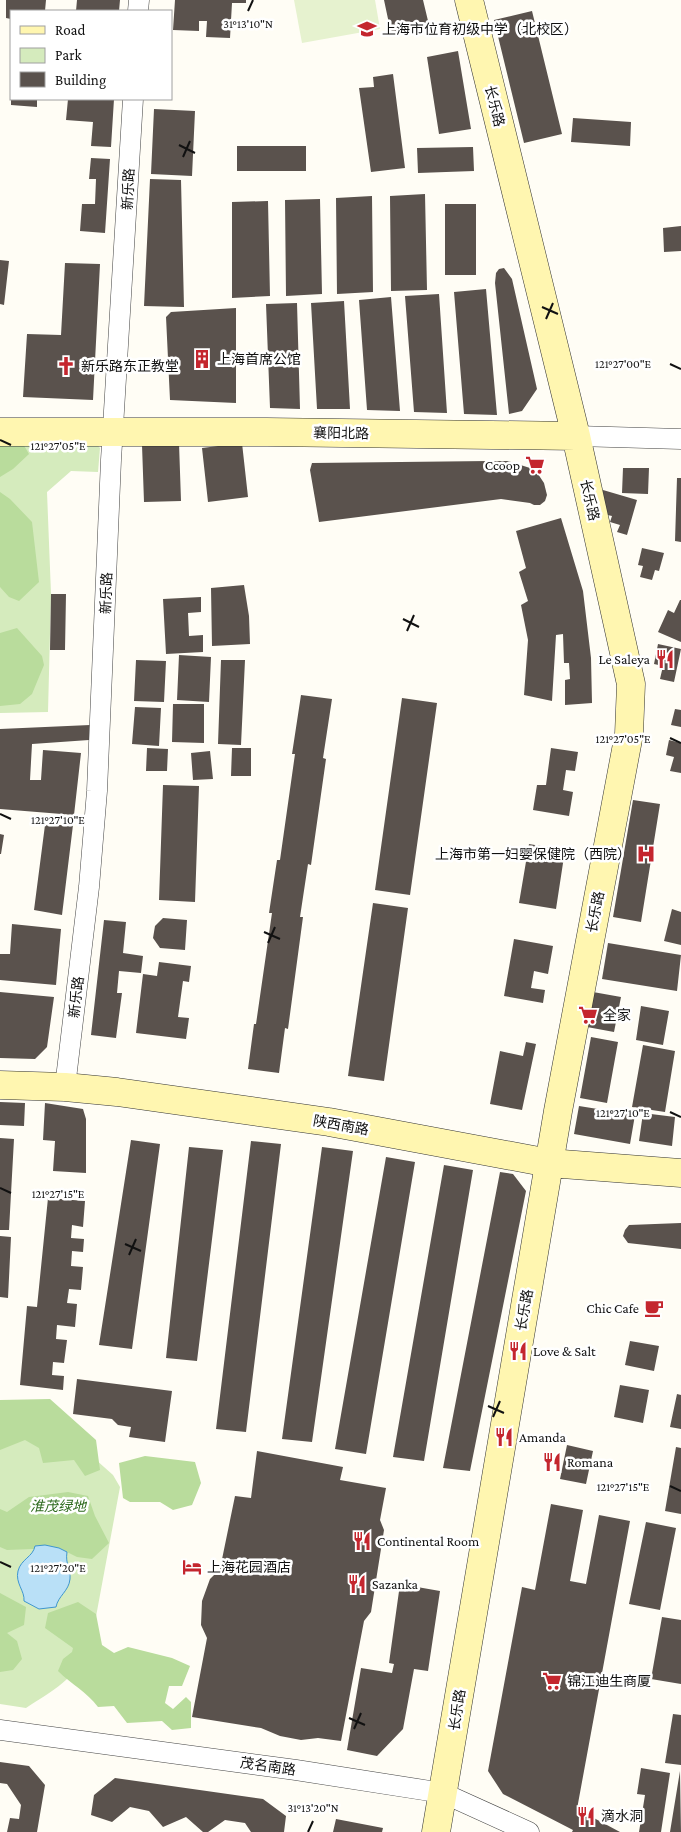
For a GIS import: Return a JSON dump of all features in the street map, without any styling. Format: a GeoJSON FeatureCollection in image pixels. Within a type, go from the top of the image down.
{"type":"FeatureCollection","features":[{"type":"Feature","properties":{"kind":"street","name":"长乐路"},"geometry":{"type":"LineString","coordinates":[[436,1832],[549,1163],[629,734],[631,684],[576,436],[469,0]]}},
{"type":"Feature","properties":{"kind":"street","name":"新乐路"},"geometry":{"type":"LineString","coordinates":[[65,1087],[89,887],[97,791],[111,460],[133,100]]}},
{"type":"Feature","properties":{"kind":"street","name":"襄阳北路"},"geometry":{"type":"LineString","coordinates":[[0,432],[267,432],[681,439]]}},
{"type":"Feature","properties":{"kind":"street","name":"陕西南路"},"geometry":{"type":"LineString","coordinates":[[0,1084],[117,1092],[329,1122],[549,1163],[681,1174]]}},
{"type":"Feature","properties":{"kind":"street","name":"茂名南路"},"geometry":{"type":"LineString","coordinates":[[0,1730],[296,1770],[443,1793],[529,1832]]}},
{"type":"Feature","properties":{"kind":"green space"},"geometry":{"type":"Polygon","coordinates":[[[294,0],[375,0],[380,29],[302,43],[294,0]]]}},
{"type":"Feature","properties":{"kind":"green space"},"geometry":{"type":"Polygon","coordinates":[[[0,433],[91,437],[100,448],[98,472],[71,471],[47,492],[51,594],[48,712],[0,713],[0,433]]]}},
{"type":"Feature","properties":{"kind":"green space"},"geometry":{"type":"Polygon","coordinates":[[[0,441],[22,442],[29,454],[13,469],[0,477],[0,441]]]}},
{"type":"Feature","properties":{"kind":"green space"},"geometry":{"type":"Polygon","coordinates":[[[0,492],[10,499],[32,522],[39,582],[19,601],[9,597],[0,587],[0,492]]]}},
{"type":"Feature","properties":{"kind":"green space"},"geometry":{"type":"Polygon","coordinates":[[[17,628],[42,656],[44,665],[32,694],[20,704],[0,706],[0,633],[17,628]]]}},
{"type":"Feature","properties":{"kind":"green space"},"geometry":{"type":"Polygon","coordinates":[[[50,1399],[96,1440],[100,1470],[85,1476],[74,1460],[43,1463],[39,1448],[25,1440],[0,1450],[0,1400],[50,1399]]]}},
{"type":"Feature","properties":{"kind":"green space","name":"淮茂绿地"},"geometry":{"type":"Polygon","coordinates":[[[0,1418],[68,1435],[113,1475],[120,1487],[90,1649],[84,1660],[70,1676],[55,1689],[26,1708],[0,1704],[0,1418]]]}},
{"type":"Feature","properties":{"kind":"green space"},"geometry":{"type":"Polygon","coordinates":[[[145,1456],[195,1462],[201,1483],[192,1505],[173,1510],[160,1502],[130,1502],[123,1498],[119,1463],[145,1456]]]}},
{"type":"Feature","properties":{"kind":"green space"},"geometry":{"type":"Polygon","coordinates":[[[68,1492],[88,1496],[95,1516],[109,1543],[92,1559],[77,1557],[59,1548],[7,1550],[0,1547],[0,1509],[7,1512],[29,1497],[68,1492]]]}},
{"type":"Feature","properties":{"kind":"green space"},"geometry":{"type":"Polygon","coordinates":[[[0,1593],[26,1607],[24,1625],[7,1633],[17,1641],[22,1659],[13,1670],[0,1672],[0,1593]]]}},
{"type":"Feature","properties":{"kind":"green space"},"geometry":{"type":"Polygon","coordinates":[[[78,1602],[96,1614],[102,1645],[114,1653],[128,1647],[172,1658],[190,1666],[182,1686],[169,1686],[165,1703],[173,1709],[186,1697],[191,1702],[191,1728],[172,1730],[162,1721],[127,1723],[114,1706],[98,1707],[58,1671],[63,1659],[72,1652],[73,1648],[45,1628],[48,1613],[78,1602]]]}},
{"type":"Feature","properties":{"kind":"water"},"geometry":{"type":"Polygon","coordinates":[[[45,1545],[67,1552],[70,1579],[68,1587],[56,1607],[39,1609],[24,1601],[17,1575],[20,1567],[32,1553],[35,1546],[45,1545]]]}},
{"type":"Feature","properties":{"kind":"building"},"geometry":{"type":"Polygon","coordinates":[[[6,0],[46,0],[45,10],[10,10],[10,19],[6,18],[6,0]]]}},
{"type":"Feature","properties":{"kind":"building"},"geometry":{"type":"Polygon","coordinates":[[[77,0],[120,0],[119,10],[76,10],[77,0]]]}},
{"type":"Feature","properties":{"kind":"building"},"geometry":{"type":"Polygon","coordinates":[[[175,0],[246,0],[246,3],[232,3],[230,38],[206,37],[207,21],[199,21],[199,31],[173,30],[175,0]]]}},
{"type":"Feature","properties":{"kind":"building"},"geometry":{"type":"Polygon","coordinates":[[[384,0],[423,0],[429,25],[391,33],[384,0]]]}},
{"type":"Feature","properties":{"kind":"building"},"geometry":{"type":"Polygon","coordinates":[[[532,11],[562,134],[524,143],[494,20],[532,11]]]}},
{"type":"Feature","properties":{"kind":"building"},"geometry":{"type":"Polygon","coordinates":[[[458,51],[471,129],[439,134],[427,57],[458,51]]]}},
{"type":"Feature","properties":{"kind":"building"},"geometry":{"type":"Polygon","coordinates":[[[393,74],[405,168],[371,172],[359,88],[374,87],[373,77],[393,74]]]}},
{"type":"Feature","properties":{"kind":"building"},"geometry":{"type":"Polygon","coordinates":[[[11,100],[37,100],[37,107],[11,105],[11,100]]]}},
{"type":"Feature","properties":{"kind":"building"},"geometry":{"type":"Polygon","coordinates":[[[68,100],[114,100],[111,147],[91,146],[93,122],[66,120],[68,100]]]}},
{"type":"Feature","properties":{"kind":"building"},"geometry":{"type":"Polygon","coordinates":[[[154,109],[195,111],[192,176],[151,174],[154,109]]]}},
{"type":"Feature","properties":{"kind":"building"},"geometry":{"type":"Polygon","coordinates":[[[573,118],[631,122],[630,146],[571,142],[573,118]]]}},
{"type":"Feature","properties":{"kind":"building"},"geometry":{"type":"Polygon","coordinates":[[[237,146],[306,146],[306,171],[237,171],[237,146]]]}},
{"type":"Feature","properties":{"kind":"building"},"geometry":{"type":"Polygon","coordinates":[[[473,147],[474,171],[418,173],[417,148],[473,147]]]}},
{"type":"Feature","properties":{"kind":"building"},"geometry":{"type":"Polygon","coordinates":[[[91,158],[110,159],[105,233],[80,231],[82,204],[95,204],[96,179],[89,179],[91,158]]]}},
{"type":"Feature","properties":{"kind":"building"},"geometry":{"type":"Polygon","coordinates":[[[150,179],[181,180],[184,307],[144,306],[150,179]]]}},
{"type":"Feature","properties":{"kind":"building"},"geometry":{"type":"Polygon","coordinates":[[[425,194],[427,290],[391,291],[390,196],[425,194]]]}},
{"type":"Feature","properties":{"kind":"building"},"geometry":{"type":"Polygon","coordinates":[[[372,196],[373,292],[337,294],[336,198],[372,196]]]}},
{"type":"Feature","properties":{"kind":"building"},"geometry":{"type":"Polygon","coordinates":[[[320,199],[322,294],[286,296],[285,200],[320,199]]]}},
{"type":"Feature","properties":{"kind":"building"},"geometry":{"type":"Polygon","coordinates":[[[268,201],[270,296],[232,298],[232,202],[268,201]]]}},
{"type":"Feature","properties":{"kind":"building"},"geometry":{"type":"Polygon","coordinates":[[[445,204],[476,204],[476,275],[445,275],[445,204]]]}},
{"type":"Feature","properties":{"kind":"building"},"geometry":{"type":"Polygon","coordinates":[[[681,226],[681,251],[664,252],[663,228],[681,226]]]}},
{"type":"Feature","properties":{"kind":"building"},"geometry":{"type":"Polygon","coordinates":[[[0,260],[9,261],[4,305],[0,304],[0,260]]]}},
{"type":"Feature","properties":{"kind":"building","name":"新乐路东正教堂"},"geometry":{"type":"Polygon","coordinates":[[[65,263],[100,264],[93,400],[23,397],[27,334],[61,335],[65,263]]]}},
{"type":"Feature","properties":{"kind":"building"},"geometry":{"type":"Polygon","coordinates":[[[504,268],[512,279],[537,389],[522,411],[509,414],[495,283],[496,273],[499,269],[504,268]]]}},
{"type":"Feature","properties":{"kind":"building"},"geometry":{"type":"Polygon","coordinates":[[[486,289],[497,415],[464,414],[454,292],[486,289]]]}},
{"type":"Feature","properties":{"kind":"building"},"geometry":{"type":"Polygon","coordinates":[[[439,294],[447,413],[414,412],[405,296],[439,294]]]}},
{"type":"Feature","properties":{"kind":"building"},"geometry":{"type":"Polygon","coordinates":[[[391,297],[400,411],[367,410],[359,300],[391,297]]]}},
{"type":"Feature","properties":{"kind":"building"},"geometry":{"type":"Polygon","coordinates":[[[344,301],[350,409],[317,409],[311,303],[344,301]]]}},
{"type":"Feature","properties":{"kind":"building"},"geometry":{"type":"Polygon","coordinates":[[[297,303],[300,409],[270,408],[266,304],[297,303]]]}},
{"type":"Feature","properties":{"kind":"building","name":"上海首席公馆"},"geometry":{"type":"Polygon","coordinates":[[[236,308],[236,403],[170,400],[166,317],[171,312],[236,308]]]}},
{"type":"Feature","properties":{"kind":"building"},"geometry":{"type":"Polygon","coordinates":[[[179,443],[181,501],[144,502],[142,445],[179,443]]]}},
{"type":"Feature","properties":{"kind":"building"},"geometry":{"type":"Polygon","coordinates":[[[242,443],[248,497],[208,502],[202,448],[242,443]]]}},
{"type":"Feature","properties":{"kind":"building"},"geometry":{"type":"Polygon","coordinates":[[[508,461],[530,468],[538,474],[544,483],[547,495],[545,501],[540,505],[534,505],[501,499],[319,522],[310,470],[312,463],[508,461]]]}},
{"type":"Feature","properties":{"kind":"building"},"geometry":{"type":"Polygon","coordinates":[[[623,468],[649,468],[648,494],[622,493],[623,468]]]}},
{"type":"Feature","properties":{"kind":"building"},"geometry":{"type":"Polygon","coordinates":[[[677,478],[681,478],[681,542],[675,541],[677,478]]]}},
{"type":"Feature","properties":{"kind":"building"},"geometry":{"type":"Polygon","coordinates":[[[603,490],[637,500],[627,535],[617,532],[620,525],[610,522],[612,516],[603,514],[598,506],[603,490]]]}},
{"type":"Feature","properties":{"kind":"building"},"geometry":{"type":"Polygon","coordinates":[[[561,518],[583,591],[591,658],[592,703],[565,705],[565,680],[570,679],[569,663],[564,663],[563,634],[556,635],[552,701],[524,695],[528,640],[521,605],[528,601],[519,572],[526,568],[516,531],[561,518]]]}},
{"type":"Feature","properties":{"kind":"building"},"geometry":{"type":"Polygon","coordinates":[[[642,548],[664,553],[659,571],[655,570],[652,580],[640,577],[643,566],[638,565],[642,548]]]}},
{"type":"Feature","properties":{"kind":"building"},"geometry":{"type":"Polygon","coordinates":[[[244,585],[249,616],[250,644],[212,646],[211,588],[244,585]]]}},
{"type":"Feature","properties":{"kind":"building"},"geometry":{"type":"Polygon","coordinates":[[[51,594],[66,594],[65,650],[50,650],[51,594]]]}},
{"type":"Feature","properties":{"kind":"building"},"geometry":{"type":"Polygon","coordinates":[[[201,597],[201,612],[188,613],[189,636],[203,635],[203,652],[166,654],[163,599],[201,597]]]}},
{"type":"Feature","properties":{"kind":"building"},"geometry":{"type":"Polygon","coordinates":[[[680,600],[681,642],[658,632],[668,610],[674,613],[680,600]]]}},
{"type":"Feature","properties":{"kind":"building"},"geometry":{"type":"Polygon","coordinates":[[[658,644],[681,649],[674,682],[660,679],[663,666],[654,664],[658,644]]]}},
{"type":"Feature","properties":{"kind":"building"},"geometry":{"type":"Polygon","coordinates":[[[179,655],[211,657],[209,702],[177,700],[179,655]]]}},
{"type":"Feature","properties":{"kind":"building"},"geometry":{"type":"Polygon","coordinates":[[[136,660],[166,661],[164,702],[134,701],[136,660]]]}},
{"type":"Feature","properties":{"kind":"building"},"geometry":{"type":"Polygon","coordinates":[[[221,660],[245,660],[241,745],[218,744],[221,660]]]}},
{"type":"Feature","properties":{"kind":"building"},"geometry":{"type":"Polygon","coordinates":[[[301,695],[332,699],[323,758],[326,759],[311,865],[308,864],[300,917],[303,917],[288,1029],[285,1028],[279,1073],[248,1069],[272,913],[269,913],[277,860],[280,860],[301,695]]]}},
{"type":"Feature","properties":{"kind":"building"},"geometry":{"type":"Polygon","coordinates":[[[402,698],[437,703],[410,895],[375,890],[402,698]]]}},
{"type":"Feature","properties":{"kind":"building"},"geometry":{"type":"Polygon","coordinates":[[[173,704],[204,704],[204,743],[172,742],[173,704]]]}},
{"type":"Feature","properties":{"kind":"building"},"geometry":{"type":"Polygon","coordinates":[[[135,707],[161,708],[159,746],[132,744],[135,707]]]}},
{"type":"Feature","properties":{"kind":"building"},"geometry":{"type":"Polygon","coordinates":[[[675,709],[681,710],[681,727],[671,725],[675,709]]]}},
{"type":"Feature","properties":{"kind":"building"},"geometry":{"type":"Polygon","coordinates":[[[90,725],[89,740],[32,744],[30,780],[41,780],[43,750],[81,753],[74,815],[0,809],[0,729],[90,725]]]}},
{"type":"Feature","properties":{"kind":"building"},"geometry":{"type":"Polygon","coordinates":[[[669,740],[681,743],[681,773],[670,771],[674,757],[666,755],[669,740]]]}},
{"type":"Feature","properties":{"kind":"building"},"geometry":{"type":"Polygon","coordinates":[[[147,748],[168,749],[167,771],[146,771],[147,748]]]}},
{"type":"Feature","properties":{"kind":"building"},"geometry":{"type":"Polygon","coordinates":[[[232,748],[251,748],[251,776],[231,776],[232,748]]]}},
{"type":"Feature","properties":{"kind":"building"},"geometry":{"type":"Polygon","coordinates":[[[551,748],[578,752],[575,771],[566,770],[563,790],[573,792],[569,816],[533,810],[537,785],[546,785],[551,748]]]}},
{"type":"Feature","properties":{"kind":"building"},"geometry":{"type":"Polygon","coordinates":[[[210,751],[213,779],[193,780],[191,753],[210,751]]]}},
{"type":"Feature","properties":{"kind":"building"},"geometry":{"type":"Polygon","coordinates":[[[163,785],[199,786],[195,902],[159,900],[163,785]]]}},
{"type":"Feature","properties":{"kind":"building"},"geometry":{"type":"Polygon","coordinates":[[[633,800],[660,804],[641,922],[613,917],[633,800]]]}},
{"type":"Feature","properties":{"kind":"building"},"geometry":{"type":"Polygon","coordinates":[[[45,825],[73,825],[62,915],[34,910],[45,825]]]}},
{"type":"Feature","properties":{"kind":"building"},"geometry":{"type":"Polygon","coordinates":[[[0,834],[4,835],[1,854],[0,854],[0,834]]]}},
{"type":"Feature","properties":{"kind":"building"},"geometry":{"type":"Polygon","coordinates":[[[529,844],[565,850],[556,909],[519,903],[529,844]]]}},
{"type":"Feature","properties":{"kind":"building"},"geometry":{"type":"Polygon","coordinates":[[[373,903],[408,908],[384,1081],[348,1076],[373,903]]]}},
{"type":"Feature","properties":{"kind":"building"},"geometry":{"type":"Polygon","coordinates":[[[672,909],[681,912],[681,945],[664,941],[672,909]]]}},
{"type":"Feature","properties":{"kind":"building"},"geometry":{"type":"Polygon","coordinates":[[[163,918],[187,920],[185,950],[160,948],[153,938],[155,926],[163,918]]]}},
{"type":"Feature","properties":{"kind":"building"},"geometry":{"type":"Polygon","coordinates":[[[104,920],[126,922],[123,953],[143,956],[141,973],[119,971],[117,993],[122,993],[116,1038],[91,1035],[104,920]]]}},
{"type":"Feature","properties":{"kind":"building"},"geometry":{"type":"Polygon","coordinates":[[[12,924],[61,929],[56,985],[0,980],[0,954],[10,954],[12,924]]]}},
{"type":"Feature","properties":{"kind":"building"},"geometry":{"type":"Polygon","coordinates":[[[514,939],[553,946],[548,974],[534,971],[531,988],[545,990],[543,1003],[504,996],[514,939]]]}},
{"type":"Feature","properties":{"kind":"building"},"geometry":{"type":"Polygon","coordinates":[[[608,943],[681,955],[677,991],[602,979],[608,943]]]}},
{"type":"Feature","properties":{"kind":"building"},"geometry":{"type":"Polygon","coordinates":[[[159,962],[191,966],[189,982],[183,981],[178,1017],[189,1018],[186,1039],[136,1033],[143,974],[157,976],[159,962]]]}},
{"type":"Feature","properties":{"kind":"building"},"geometry":{"type":"Polygon","coordinates":[[[0,992],[54,997],[47,1047],[35,1059],[0,1058],[0,992]]]}},
{"type":"Feature","properties":{"kind":"building"},"geometry":{"type":"Polygon","coordinates":[[[593,992],[621,997],[614,1032],[587,1027],[593,992]]]}},
{"type":"Feature","properties":{"kind":"building"},"geometry":{"type":"Polygon","coordinates":[[[641,1006],[669,1011],[663,1045],[636,1040],[641,1006]]]}},
{"type":"Feature","properties":{"kind":"building"},"geometry":{"type":"Polygon","coordinates":[[[591,1037],[618,1042],[607,1103],[580,1098],[591,1037]]]}},
{"type":"Feature","properties":{"kind":"building"},"geometry":{"type":"Polygon","coordinates":[[[526,1042],[536,1044],[522,1110],[490,1104],[500,1051],[523,1056],[526,1042]]]}},
{"type":"Feature","properties":{"kind":"building"},"geometry":{"type":"Polygon","coordinates":[[[643,1045],[675,1051],[665,1112],[632,1107],[643,1045]]]}},
{"type":"Feature","properties":{"kind":"building"},"geometry":{"type":"Polygon","coordinates":[[[0,1102],[25,1103],[24,1126],[0,1125],[0,1102]]]}},
{"type":"Feature","properties":{"kind":"building"},"geometry":{"type":"Polygon","coordinates":[[[45,1103],[83,1109],[86,1119],[86,1173],[53,1171],[55,1141],[43,1140],[45,1103]]]}},
{"type":"Feature","properties":{"kind":"building"},"geometry":{"type":"Polygon","coordinates":[[[579,1106],[635,1115],[630,1144],[574,1134],[579,1106]]]}},
{"type":"Feature","properties":{"kind":"building"},"geometry":{"type":"Polygon","coordinates":[[[643,1113],[675,1117],[672,1146],[639,1141],[643,1113]]]}},
{"type":"Feature","properties":{"kind":"building"},"geometry":{"type":"Polygon","coordinates":[[[0,1138],[14,1139],[9,1230],[0,1230],[0,1138]]]}},
{"type":"Feature","properties":{"kind":"building"},"geometry":{"type":"Polygon","coordinates":[[[131,1140],[160,1144],[132,1349],[99,1345],[131,1140]]]}},
{"type":"Feature","properties":{"kind":"building"},"geometry":{"type":"Polygon","coordinates":[[[251,1141],[281,1144],[246,1432],[216,1429],[251,1141]]]}},
{"type":"Feature","properties":{"kind":"building"},"geometry":{"type":"Polygon","coordinates":[[[189,1147],[223,1150],[197,1361],[166,1358],[189,1147]]]}},
{"type":"Feature","properties":{"kind":"building"},"geometry":{"type":"Polygon","coordinates":[[[322,1147],[353,1151],[312,1442],[282,1439],[322,1147]]]}},
{"type":"Feature","properties":{"kind":"building"},"geometry":{"type":"Polygon","coordinates":[[[386,1157],[415,1162],[366,1454],[335,1449],[386,1157]]]}},
{"type":"Feature","properties":{"kind":"building"},"geometry":{"type":"Polygon","coordinates":[[[444,1165],[473,1170],[424,1461],[393,1457],[444,1165]]]}},
{"type":"Feature","properties":{"kind":"building"},"geometry":{"type":"Polygon","coordinates":[[[500,1172],[513,1174],[526,1191],[470,1471],[443,1468],[500,1172]]]}},
{"type":"Feature","properties":{"kind":"building"},"geometry":{"type":"Polygon","coordinates":[[[48,1198],[85,1201],[83,1227],[72,1225],[71,1238],[84,1239],[83,1252],[72,1251],[71,1266],[83,1267],[81,1290],[69,1289],[67,1303],[77,1304],[75,1327],[57,1325],[56,1339],[67,1340],[64,1363],[53,1362],[52,1375],[64,1376],[63,1390],[20,1385],[27,1306],[37,1307],[48,1198]]]}},
{"type":"Feature","properties":{"kind":"building"},"geometry":{"type":"Polygon","coordinates":[[[681,1223],[681,1249],[628,1243],[623,1236],[629,1225],[681,1223]]]}},
{"type":"Feature","properties":{"kind":"building"},"geometry":{"type":"Polygon","coordinates":[[[0,1236],[11,1237],[8,1298],[0,1297],[0,1236]]]}},
{"type":"Feature","properties":{"kind":"building"},"geometry":{"type":"Polygon","coordinates":[[[630,1341],[659,1346],[654,1371],[625,1365],[630,1341]]]}},
{"type":"Feature","properties":{"kind":"building"},"geometry":{"type":"Polygon","coordinates":[[[77,1379],[172,1391],[165,1442],[129,1437],[131,1427],[118,1425],[112,1419],[73,1414],[77,1379]]]}},
{"type":"Feature","properties":{"kind":"building"},"geometry":{"type":"Polygon","coordinates":[[[620,1385],[649,1390],[643,1423],[614,1417],[620,1385]]]}},
{"type":"Feature","properties":{"kind":"building"},"geometry":{"type":"Polygon","coordinates":[[[677,1394],[681,1395],[681,1429],[670,1427],[677,1394]]]}},
{"type":"Feature","properties":{"kind":"building"},"geometry":{"type":"Polygon","coordinates":[[[567,1445],[593,1451],[586,1484],[560,1479],[567,1445]]]}},
{"type":"Feature","properties":{"kind":"building"},"geometry":{"type":"Polygon","coordinates":[[[676,1447],[681,1448],[681,1514],[665,1511],[676,1447]]]}},
{"type":"Feature","properties":{"kind":"building"},"geometry":{"type":"Polygon","coordinates":[[[257,1451],[343,1467],[340,1480],[386,1488],[380,1520],[384,1530],[371,1612],[364,1621],[341,1741],[318,1738],[301,1740],[280,1736],[261,1728],[192,1717],[207,1638],[201,1625],[202,1601],[210,1579],[220,1569],[235,1496],[251,1498],[257,1451]]]}},
{"type":"Feature","properties":{"kind":"building","name":"锦江迪生商厦"},"geometry":{"type":"Polygon","coordinates":[[[551,1504],[583,1510],[570,1581],[586,1584],[599,1515],[630,1521],[577,1809],[620,1832],[572,1832],[573,1830],[503,1794],[488,1771],[522,1587],[535,1590],[551,1504]]]}},
{"type":"Feature","properties":{"kind":"building"},"geometry":{"type":"Polygon","coordinates":[[[646,1522],[676,1528],[660,1610],[629,1604],[646,1522]]]}},
{"type":"Feature","properties":{"kind":"building"},"geometry":{"type":"Polygon","coordinates":[[[400,1584],[440,1591],[428,1671],[414,1669],[403,1729],[377,1756],[347,1750],[361,1668],[392,1673],[394,1664],[389,1663],[400,1584]]]}},
{"type":"Feature","properties":{"kind":"building"},"geometry":{"type":"Polygon","coordinates":[[[662,1617],[681,1620],[681,1684],[651,1679],[662,1617]]]}},
{"type":"Feature","properties":{"kind":"building"},"geometry":{"type":"Polygon","coordinates":[[[673,1714],[681,1715],[681,1765],[665,1763],[673,1714]]]}},
{"type":"Feature","properties":{"kind":"building"},"geometry":{"type":"Polygon","coordinates":[[[0,1762],[29,1766],[45,1785],[37,1832],[7,1832],[10,1818],[19,1819],[21,1805],[7,1784],[0,1783],[0,1762]]]}},
{"type":"Feature","properties":{"kind":"building"},"geometry":{"type":"Polygon","coordinates":[[[641,1768],[670,1773],[661,1832],[639,1832],[645,1795],[637,1794],[641,1768]]]}},
{"type":"Feature","properties":{"kind":"building"},"geometry":{"type":"Polygon","coordinates":[[[680,1771],[681,1832],[670,1832],[680,1771]]]}},
{"type":"Feature","properties":{"kind":"building"},"geometry":{"type":"Polygon","coordinates":[[[115,1778],[263,1799],[286,1816],[284,1832],[251,1832],[245,1823],[225,1820],[208,1832],[203,1832],[186,1817],[163,1827],[149,1811],[130,1807],[112,1822],[91,1815],[94,1795],[115,1778]]]}},
{"type":"Feature","properties":{"kind":"building"},"geometry":{"type":"Polygon","coordinates":[[[336,1819],[383,1828],[382,1832],[333,1832],[336,1819]]]}},
{"type":"Feature","properties":{"kind":"place","name":"上海市位育初级中学（北校区）"},"geometry":{"type":"Point","coordinates":[367,29]}},
{"type":"Feature","properties":{"kind":"place","name":"上海首席公馆"},"geometry":{"type":"Point","coordinates":[202,359]}},
{"type":"Feature","properties":{"kind":"place","name":"新乐路东正教堂"},"geometry":{"type":"Point","coordinates":[66,366]}},
{"type":"Feature","properties":{"kind":"place","name":"Ccoop"},"geometry":{"type":"Point","coordinates":[535,465]}},
{"type":"Feature","properties":{"kind":"place","name":"Le Saleya"},"geometry":{"type":"Point","coordinates":[665,659]}},
{"type":"Feature","properties":{"kind":"place","name":"上海市第一妇婴保健院（西院）"},"geometry":{"type":"Point","coordinates":[646,854]}},
{"type":"Feature","properties":{"kind":"place","name":"全家"},"geometry":{"type":"Point","coordinates":[588,1015]}},
{"type":"Feature","properties":{"kind":"place","name":"Chic Cafe"},"geometry":{"type":"Point","coordinates":[654,1308]}},
{"type":"Feature","properties":{"kind":"place","name":"Love & Salt"},"geometry":{"type":"Point","coordinates":[518,1351]}},
{"type":"Feature","properties":{"kind":"place","name":"Amanda"},"geometry":{"type":"Point","coordinates":[504,1437]}},
{"type":"Feature","properties":{"kind":"place","name":"Romana"},"geometry":{"type":"Point","coordinates":[552,1462]}},
{"type":"Feature","properties":{"kind":"place","name":"Continental Room"},"geometry":{"type":"Point","coordinates":[362,1541]}},
{"type":"Feature","properties":{"kind":"place","name":"上海花园酒店"},"geometry":{"type":"Point","coordinates":[192,1567]}},
{"type":"Feature","properties":{"kind":"place","name":"Sazanka"},"geometry":{"type":"Point","coordinates":[357,1584]}},
{"type":"Feature","properties":{"kind":"place","name":"锦江迪生商厦"},"geometry":{"type":"Point","coordinates":[552,1681]}},
{"type":"Feature","properties":{"kind":"place","name":"滴水洞"},"geometry":{"type":"Point","coordinates":[586,1816]}}]}
